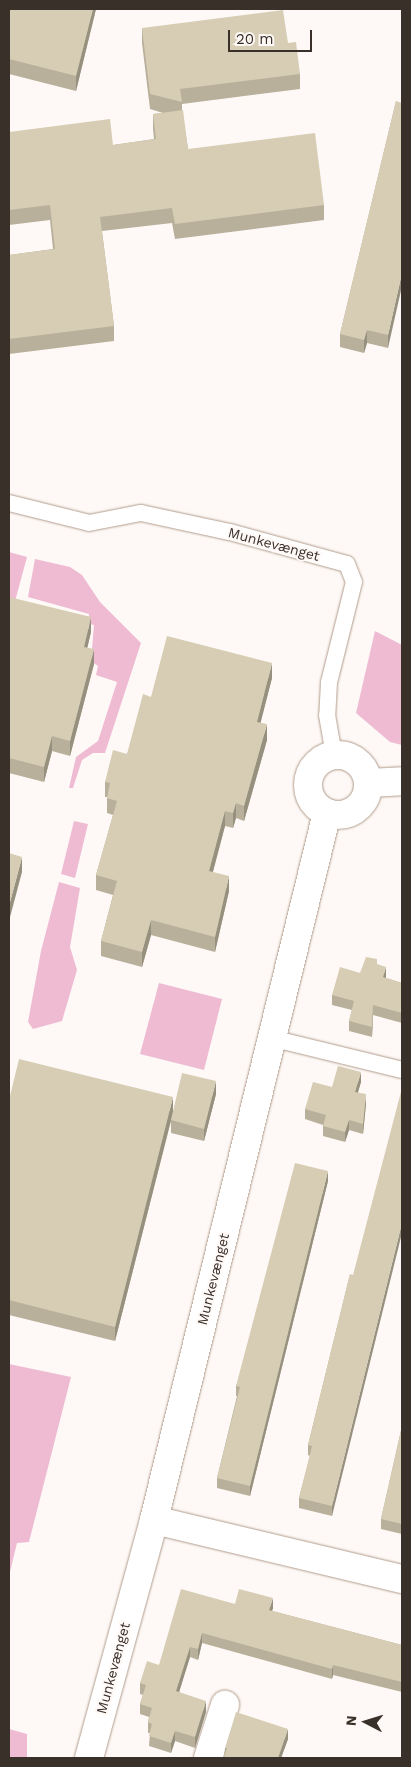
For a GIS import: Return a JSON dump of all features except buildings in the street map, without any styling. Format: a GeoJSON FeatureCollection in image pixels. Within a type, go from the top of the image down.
{"type":"FeatureCollection","features":[{"type":"Feature","properties":{"kind":"street"},"geometry":{"type":"LineString","coordinates":[[334,754],[354,758],[362,764],[369,783],[364,803],[356,810],[337,816],[327,813],[312,800],[308,781],[317,763],[334,754]]}},
{"type":"Feature","properties":{"kind":"street"},"geometry":{"type":"LineString","coordinates":[[369,783],[402,782]]}},
{"type":"Feature","properties":{"kind":"street","name":"Munkevænget"},"geometry":{"type":"LineString","coordinates":[[89,1758],[154,1520],[327,813]]}},
{"type":"Feature","properties":{"kind":"street"},"geometry":{"type":"LineString","coordinates":[[154,1520],[402,1579]]}},
{"type":"Feature","properties":{"kind":"street"},"geometry":{"type":"LineString","coordinates":[[208,1758],[224,1705]]}},
{"type":"Feature","properties":{"kind":"lane","name":"Munkevænget"},"geometry":{"type":"LineString","coordinates":[[9,503],[89,523],[141,513],[230,532],[347,564],[354,582],[329,682],[327,715],[334,754]]}},
{"type":"Feature","properties":{"kind":"lane"},"geometry":{"type":"LineString","coordinates":[[271,1038],[402,1070]]}},
{"type":"Feature","properties":{"kind":"shaded area"},"geometry":{"type":"Polygon","coordinates":[[[9,552],[27,557],[14,605],[9,604],[9,552]]]}},
{"type":"Feature","properties":{"kind":"shaded area"},"geometry":{"type":"Polygon","coordinates":[[[35,559],[70,567],[82,575],[100,602],[141,643],[105,753],[93,753],[82,760],[73,788],[69,788],[76,757],[98,741],[117,682],[96,675],[98,666],[91,661],[94,625],[88,624],[89,614],[28,597],[35,559]]]}},
{"type":"Feature","properties":{"kind":"shaded area"},"geometry":{"type":"Polygon","coordinates":[[[375,631],[402,645],[402,745],[390,742],[356,713],[375,631]]]}},
{"type":"Feature","properties":{"kind":"shaded area"},"geometry":{"type":"Polygon","coordinates":[[[74,821],[88,824],[75,878],[61,874],[74,821]]]}},
{"type":"Feature","properties":{"kind":"shaded area"},"geometry":{"type":"Polygon","coordinates":[[[59,882],[80,888],[70,947],[77,970],[62,1021],[33,1029],[28,1022],[41,951],[59,882]]]}},
{"type":"Feature","properties":{"kind":"shaded area"},"geometry":{"type":"Polygon","coordinates":[[[159,983],[222,999],[204,1070],[140,1054],[159,983]]]}},
{"type":"Feature","properties":{"kind":"shaded area"},"geometry":{"type":"Polygon","coordinates":[[[9,1364],[71,1377],[29,1542],[17,1543],[9,1576],[9,1364]]]}},
{"type":"Feature","properties":{"kind":"shaded area"},"geometry":{"type":"Polygon","coordinates":[[[9,1729],[27,1734],[27,1758],[9,1758],[9,1729]]]}}]}
